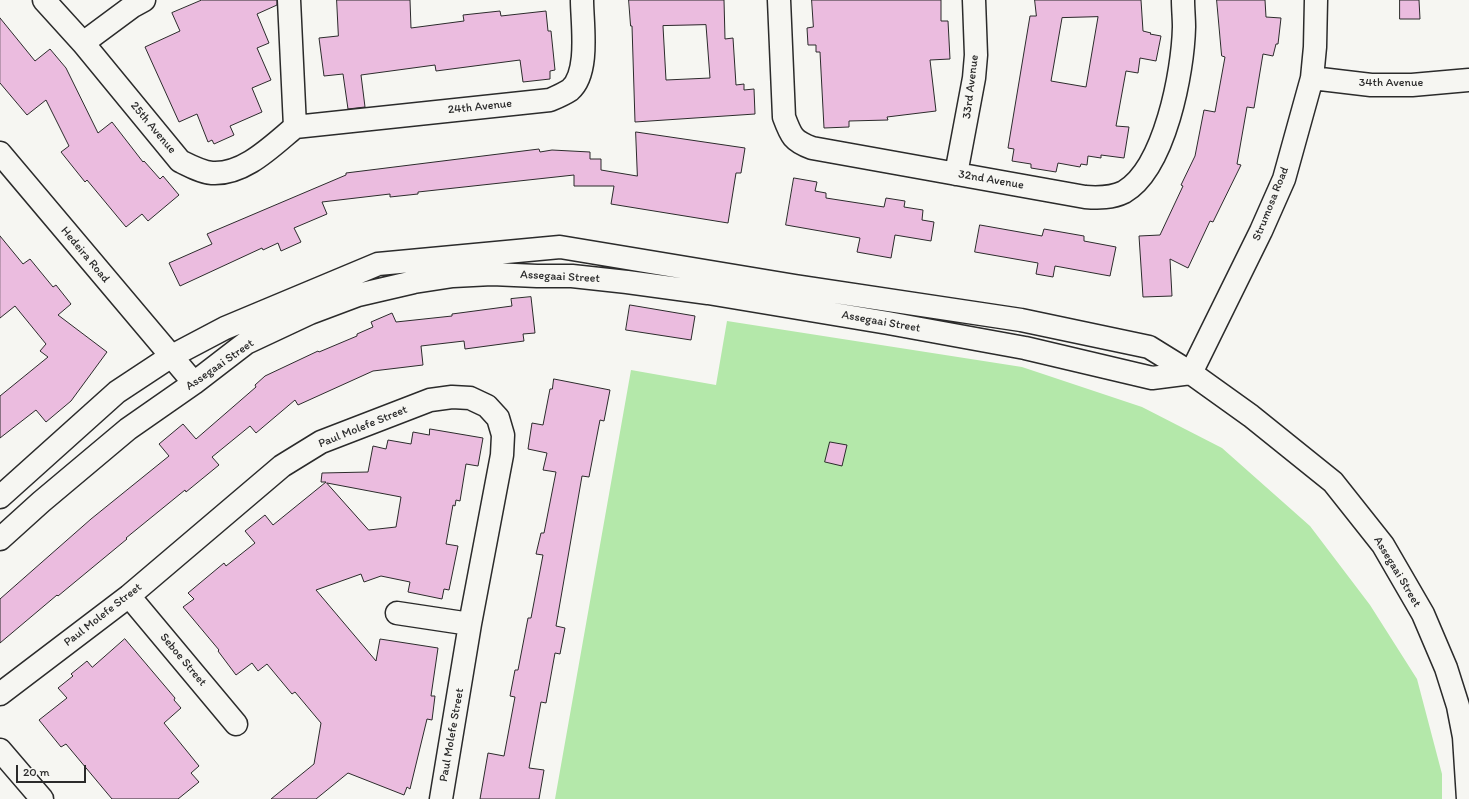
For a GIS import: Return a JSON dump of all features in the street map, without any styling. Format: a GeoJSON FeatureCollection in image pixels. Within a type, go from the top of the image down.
{"type":"FeatureCollection","features":[{"type":"Feature","properties":{"kind":"street","name":"25th Avenue"},"geometry":{"type":"LineString","coordinates":[[44,0],[83,43],[180,161],[196,169],[211,173],[223,173],[237,169],[260,155],[295,128]]}},
{"type":"Feature","properties":{"kind":"street"},"geometry":{"type":"LineString","coordinates":[[83,43],[133,6],[144,0]]}},
{"type":"Feature","properties":{"kind":"street"},"geometry":{"type":"LineString","coordinates":[[289,0],[295,128]]}},
{"type":"Feature","properties":{"kind":"street","name":"24th Avenue"},"geometry":{"type":"LineString","coordinates":[[295,128],[550,100],[570,90],[576,82],[579,74],[584,52],[582,0]]}},
{"type":"Feature","properties":{"kind":"street","name":"32nd Avenue"},"geometry":{"type":"LineString","coordinates":[[778,0],[784,118],[790,132],[800,144],[812,148],[1085,198],[1104,198],[1124,192],[1138,180],[1154,157],[1166,125],[1175,93],[1181,61],[1184,28],[1183,0]]}},
{"type":"Feature","properties":{"kind":"street","name":"33rd Avenue"},"geometry":{"type":"LineString","coordinates":[[956,174],[974,78],[976,55],[974,0]]}},
{"type":"Feature","properties":{"kind":"street","name":"Strumosa Road"},"geometry":{"type":"LineString","coordinates":[[1191,373],[1261,230],[1284,179],[1312,78],[1315,47],[1316,0]]}},
{"type":"Feature","properties":{"kind":"street","name":"34th Avenue"},"geometry":{"type":"LineString","coordinates":[[1312,78],[1371,85],[1412,85],[1469,80]]}},
{"type":"Feature","properties":{"kind":"street","name":"Hedeira Road"},"geometry":{"type":"LineString","coordinates":[[0,153],[170,357],[194,383]]}},
{"type":"Feature","properties":{"kind":"street","name":"Assegaai Street"},"geometry":{"type":"LineString","coordinates":[[0,497],[117,392],[170,357],[225,328],[378,264],[560,247],[795,286],[1021,320],[1149,347],[1191,373],[1251,416],[1333,482],[1383,545],[1422,614],[1464,705],[1464,737],[1468,799]]}},
{"type":"Feature","properties":{"kind":"street","name":"Assegaai Street"},"geometry":{"type":"LineString","coordinates":[[0,539],[41,502],[128,429],[194,383],[246,343],[310,313],[358,295],[414,282],[453,276],[492,274],[572,276],[634,283],[708,293],[872,320],[1025,348],[1152,378],[1191,373]]}},
{"type":"Feature","properties":{"kind":"street","name":"Paul Molefe Street"},"geometry":{"type":"LineString","coordinates":[[0,694],[129,596],[282,466],[321,442],[430,400],[452,397],[470,398],[487,406],[498,418],[503,435],[502,455],[470,624],[441,799]]}},
{"type":"Feature","properties":{"kind":"street","name":"Seboe Street"},"geometry":{"type":"LineString","coordinates":[[129,596],[236,724]]}},
{"type":"Feature","properties":{"kind":"street"},"geometry":{"type":"LineString","coordinates":[[397,613],[470,624]]}},
{"type":"Feature","properties":{"kind":"street"},"geometry":{"type":"LineString","coordinates":[[0,750],[42,799]]}},
{"type":"Feature","properties":{"kind":"green space"},"geometry":{"type":"Polygon","coordinates":[[[727,321],[1022,367],[1142,407],[1222,448],[1310,526],[1370,605],[1417,679],[1442,774],[1442,799],[555,799],[631,370],[716,385],[727,321]]]}},
{"type":"Feature","properties":{"kind":"building"},"geometry":{"type":"Polygon","coordinates":[[[202,0],[277,0],[277,5],[257,14],[269,43],[257,48],[271,80],[252,88],[262,112],[230,126],[234,135],[214,144],[212,140],[208,142],[197,114],[179,122],[145,47],[180,31],[172,13],[202,0]]]}},
{"type":"Feature","properties":{"kind":"building"},"geometry":{"type":"Polygon","coordinates":[[[337,0],[410,0],[411,28],[464,21],[463,15],[500,11],[501,16],[546,11],[548,31],[551,31],[555,70],[550,71],[550,79],[523,82],[520,60],[436,71],[435,65],[361,75],[365,107],[348,109],[343,74],[324,76],[319,38],[338,36],[337,0]]]}},
{"type":"Feature","properties":{"kind":"building"},"geometry":{"type":"Polygon","coordinates":[[[629,0],[724,0],[725,39],[733,38],[736,85],[744,84],[744,90],[754,89],[755,114],[635,122],[629,0]],[[706,25],[663,26],[666,80],[710,78],[706,25]]]}},
{"type":"Feature","properties":{"kind":"building"},"geometry":{"type":"Polygon","coordinates":[[[812,0],[941,0],[941,21],[948,21],[950,59],[930,60],[936,111],[887,117],[888,120],[849,121],[849,127],[824,128],[820,52],[816,52],[816,45],[808,45],[807,28],[813,27],[812,0]]]}},
{"type":"Feature","properties":{"kind":"building"},"geometry":{"type":"Polygon","coordinates":[[[1035,0],[1141,0],[1143,31],[1161,36],[1156,61],[1140,58],[1138,73],[1126,71],[1116,126],[1129,127],[1124,158],[1101,155],[1101,158],[1088,156],[1087,165],[1081,164],[1080,167],[1058,163],[1056,172],[1031,168],[1031,164],[1012,161],[1014,149],[1008,148],[1030,16],[1036,16],[1035,0]],[[1098,17],[1062,18],[1051,81],[1086,87],[1098,17]]]}},
{"type":"Feature","properties":{"kind":"building"},"geometry":{"type":"Polygon","coordinates":[[[1217,0],[1265,0],[1266,17],[1281,18],[1278,44],[1276,44],[1273,56],[1263,54],[1254,108],[1247,107],[1237,164],[1241,165],[1213,222],[1210,221],[1188,268],[1170,259],[1172,296],[1143,297],[1139,236],[1160,235],[1195,156],[1204,110],[1215,112],[1225,57],[1222,56],[1217,0]]]}},
{"type":"Feature","properties":{"kind":"building"},"geometry":{"type":"Polygon","coordinates":[[[1400,0],[1419,0],[1420,19],[1400,19],[1400,0]]]}},
{"type":"Feature","properties":{"kind":"building"},"geometry":{"type":"Polygon","coordinates":[[[0,18],[35,61],[50,49],[66,68],[98,133],[112,122],[143,162],[144,161],[160,179],[163,176],[179,195],[148,221],[142,214],[126,227],[87,180],[85,182],[61,152],[69,146],[46,100],[27,115],[0,83],[0,18]]]}},
{"type":"Feature","properties":{"kind":"building"},"geometry":{"type":"Polygon","coordinates":[[[636,132],[745,148],[741,173],[736,173],[728,223],[611,204],[614,186],[574,186],[574,175],[418,192],[418,194],[390,197],[390,194],[322,202],[327,214],[294,228],[301,242],[281,251],[278,243],[263,250],[262,248],[180,286],[169,263],[212,244],[207,234],[346,175],[346,173],[539,149],[540,152],[552,150],[590,152],[590,159],[601,159],[601,170],[637,176],[636,132]]]}},
{"type":"Feature","properties":{"kind":"building"},"geometry":{"type":"Polygon","coordinates":[[[794,178],[817,182],[815,191],[826,193],[826,198],[884,207],[886,198],[905,201],[904,207],[923,210],[922,220],[934,222],[931,241],[895,235],[891,258],[857,252],[860,238],[786,225],[794,178]]]}},
{"type":"Feature","properties":{"kind":"building"},"geometry":{"type":"Polygon","coordinates":[[[980,225],[1042,236],[1044,229],[1084,236],[1084,241],[1116,247],[1110,276],[1055,266],[1053,277],[1036,274],[1038,263],[975,252],[980,225]]]}},
{"type":"Feature","properties":{"kind":"building"},"geometry":{"type":"Polygon","coordinates":[[[0,236],[23,264],[30,259],[53,287],[56,285],[71,304],[58,315],[107,352],[71,401],[46,422],[36,410],[0,438],[0,396],[48,357],[40,351],[46,344],[15,306],[0,318],[0,236]]]}},
{"type":"Feature","properties":{"kind":"building"},"geometry":{"type":"Polygon","coordinates":[[[531,297],[535,333],[523,334],[524,341],[465,349],[464,341],[421,346],[423,365],[373,371],[298,405],[295,400],[256,433],[250,426],[212,457],[219,465],[186,492],[185,490],[0,643],[0,599],[91,519],[169,456],[159,444],[183,424],[196,439],[256,387],[255,385],[265,376],[318,351],[319,352],[357,336],[357,334],[373,327],[371,322],[392,313],[396,322],[452,316],[452,314],[512,306],[511,299],[531,297]]]}},
{"type":"Feature","properties":{"kind":"building"},"geometry":{"type":"Polygon","coordinates":[[[630,305],[695,316],[691,340],[626,330],[630,305]]]}},
{"type":"Feature","properties":{"kind":"building"},"geometry":{"type":"Polygon","coordinates":[[[554,379],[610,390],[604,421],[600,420],[589,477],[582,476],[556,626],[565,628],[560,654],[555,653],[546,703],[541,702],[529,768],[544,770],[539,799],[480,799],[488,753],[504,756],[515,697],[510,696],[515,670],[518,670],[528,618],[531,618],[543,555],[536,554],[541,533],[544,533],[556,472],[543,470],[547,453],[528,449],[532,423],[543,425],[550,389],[552,389],[554,379]]]}},
{"type":"Feature","properties":{"kind":"building"},"geometry":{"type":"Polygon","coordinates":[[[430,429],[483,438],[478,466],[466,464],[460,501],[456,500],[455,506],[453,505],[446,544],[458,546],[449,590],[444,589],[442,599],[408,592],[410,582],[381,576],[364,582],[361,574],[316,590],[376,661],[380,639],[438,648],[431,696],[435,696],[432,720],[427,719],[410,789],[407,787],[404,795],[348,773],[316,799],[271,799],[314,764],[321,723],[295,692],[292,694],[267,664],[258,671],[252,663],[236,675],[218,651],[219,650],[183,607],[194,599],[188,593],[224,563],[226,566],[255,543],[245,531],[265,515],[273,525],[326,482],[321,482],[322,473],[368,472],[373,446],[386,449],[388,440],[411,444],[413,432],[429,435],[430,429]],[[327,483],[369,530],[396,527],[401,497],[327,483]]]}},
{"type":"Feature","properties":{"kind":"building"},"geometry":{"type":"Polygon","coordinates":[[[830,442],[847,445],[842,466],[825,462],[830,442]]]}},
{"type":"Feature","properties":{"kind":"building"},"geometry":{"type":"Polygon","coordinates":[[[125,639],[175,698],[174,700],[181,708],[164,723],[199,766],[191,773],[199,782],[178,799],[112,799],[66,744],[61,747],[39,720],[67,698],[58,688],[73,676],[71,674],[87,661],[92,667],[125,639]]]}}]}
